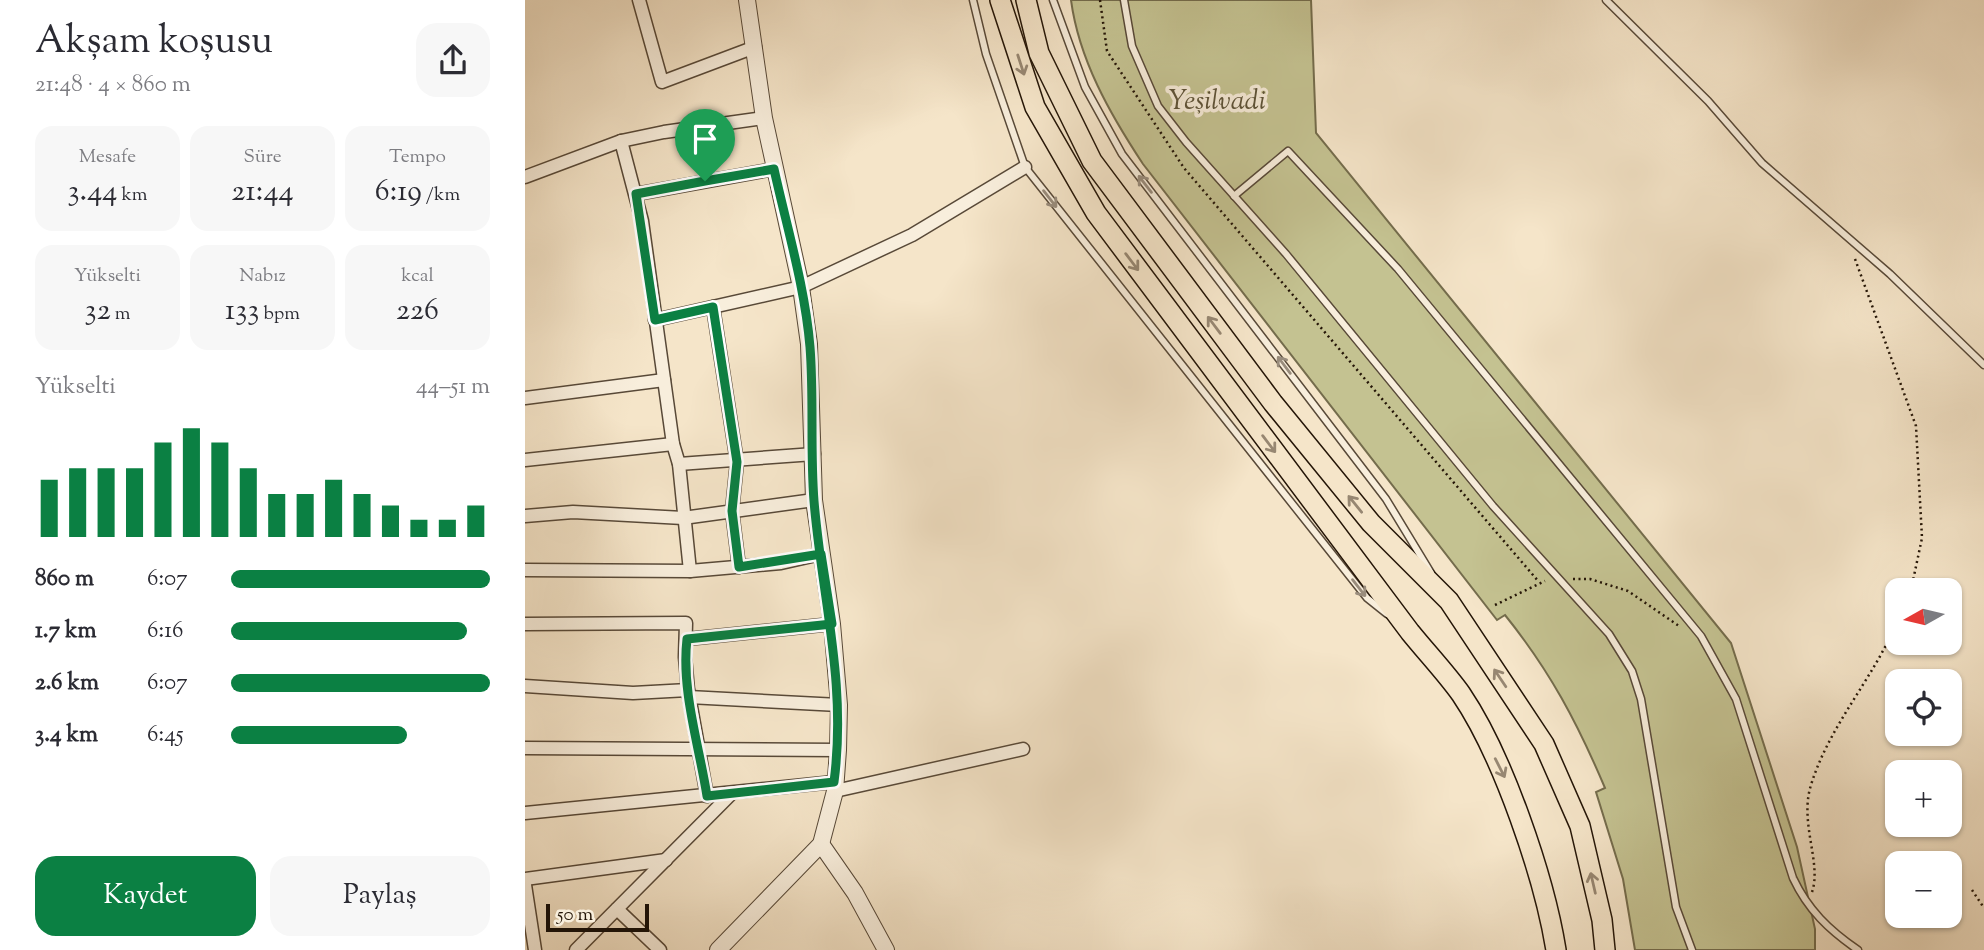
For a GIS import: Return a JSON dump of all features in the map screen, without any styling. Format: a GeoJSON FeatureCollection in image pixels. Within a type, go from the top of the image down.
{"type":"FeatureCollection","features":[{"type":"Feature","properties":{"kind":"main road"},"geometry":{"type":"LineString","coordinates":[[1000,0],[1035,107],[1096,213],[1410,632],[1462,695],[1505,778],[1551,920],[1556,950]]}},
{"type":"Feature","properties":{"kind":"main road"},"geometry":{"type":"LineString","coordinates":[[1026,0],[1039,53],[1091,161],[1281,413],[1371,523],[1449,601],[1543,744],[1580,826],[1602,920],[1605,950]]}},
{"type":"Feature","properties":{"kind":"main road"},"geometry":{"type":"LineString","coordinates":[[1550,950],[1551,920]]}},
{"type":"Feature","properties":{"kind":"street"},"geometry":{"type":"LineString","coordinates":[[639,0],[662,82],[755,47]]}},
{"type":"Feature","properties":{"kind":"street"},"geometry":{"type":"LineString","coordinates":[[718,950],[821,844],[834,786],[838,750],[839,705],[832,624],[814,500],[809,344],[801,287],[764,118],[747,0]]}},
{"type":"Feature","properties":{"kind":"street"},"geometry":{"type":"LineString","coordinates":[[525,177],[621,141],[764,118]]}},
{"type":"Feature","properties":{"kind":"street"},"geometry":{"type":"LineString","coordinates":[[621,141],[636,194],[673,444],[679,464],[689,571]]}},
{"type":"Feature","properties":{"kind":"street"},"geometry":{"type":"LineString","coordinates":[[655,320],[801,287],[912,235],[1024,167]]}},
{"type":"Feature","properties":{"kind":"street"},"geometry":{"type":"LineString","coordinates":[[636,194],[774,169]]}},
{"type":"Feature","properties":{"kind":"street"},"geometry":{"type":"LineString","coordinates":[[713,307],[737,462],[732,511],[739,567]]}},
{"type":"Feature","properties":{"kind":"street"},"geometry":{"type":"LineString","coordinates":[[525,398],[664,380]]}},
{"type":"Feature","properties":{"kind":"street"},"geometry":{"type":"LineString","coordinates":[[525,460],[673,444]]}},
{"type":"Feature","properties":{"kind":"street"},"geometry":{"type":"LineString","coordinates":[[679,464],[737,462],[814,454]]}},
{"type":"Feature","properties":{"kind":"street"},"geometry":{"type":"LineString","coordinates":[[525,516],[573,512],[683,518],[814,500]]}},
{"type":"Feature","properties":{"kind":"street"},"geometry":{"type":"LineString","coordinates":[[525,570],[689,571],[739,567],[821,554]]}},
{"type":"Feature","properties":{"kind":"street"},"geometry":{"type":"LineString","coordinates":[[525,624],[686,623],[685,657],[689,694],[707,796]]}},
{"type":"Feature","properties":{"kind":"street"},"geometry":{"type":"LineString","coordinates":[[687,639],[832,624]]}},
{"type":"Feature","properties":{"kind":"street"},"geometry":{"type":"LineString","coordinates":[[525,687],[689,694],[839,705]]}},
{"type":"Feature","properties":{"kind":"street"},"geometry":{"type":"LineString","coordinates":[[525,748],[699,747],[838,750]]}},
{"type":"Feature","properties":{"kind":"street"},"geometry":{"type":"LineString","coordinates":[[525,813],[834,786],[1023,749]]}},
{"type":"Feature","properties":{"kind":"street"},"geometry":{"type":"LineString","coordinates":[[583,948],[617,909],[731,794]]}},
{"type":"Feature","properties":{"kind":"street"},"geometry":{"type":"LineString","coordinates":[[821,844],[855,892],[885,950]]}},
{"type":"Feature","properties":{"kind":"street"},"geometry":{"type":"LineString","coordinates":[[525,879],[666,860]]}},
{"type":"Feature","properties":{"kind":"street"},"geometry":{"type":"LineString","coordinates":[[525,885],[535,950]]}},
{"type":"Feature","properties":{"kind":"street"},"geometry":{"type":"LineString","coordinates":[[617,909],[660,950]]}},
{"type":"Feature","properties":{"kind":"lane"},"geometry":{"type":"LineString","coordinates":[[973,0],[986,54],[1024,167],[1367,598],[1410,632]]}},
{"type":"Feature","properties":{"kind":"lane"},"geometry":{"type":"LineString","coordinates":[[1053,0],[1085,87],[1122,154],[1386,499],[1449,601]]}},
{"type":"Feature","properties":{"kind":"lane"},"geometry":{"type":"LineString","coordinates":[[1124,0],[1132,46],[1158,106],[1286,254],[1493,506],[1609,634],[1632,671],[1641,699],[1676,907],[1692,950]]}},
{"type":"Feature","properties":{"kind":"lane"},"geometry":{"type":"LineString","coordinates":[[1606,0],[1708,101],[1762,163],[1882,266],[1984,365]]}},
{"type":"Feature","properties":{"kind":"lane"},"geometry":{"type":"LineString","coordinates":[[1234,196],[1288,151],[1398,269],[1701,636],[1736,699],[1793,878],[1808,906],[1830,931],[1858,950]]}},
{"type":"Feature","properties":{"kind":"path"},"geometry":{"type":"LineString","coordinates":[[1100,0],[1107,51],[1184,168],[1539,582]]}},
{"type":"Feature","properties":{"kind":"path"},"geometry":{"type":"LineString","coordinates":[[1855,259],[1916,426],[1922,538],[1913,578]]}},
{"type":"Feature","properties":{"kind":"path"},"geometry":{"type":"LineString","coordinates":[[1495,605],[1539,582],[1559,578],[1590,579],[1628,591],[1668,621],[1701,636]]}},
{"type":"Feature","properties":{"kind":"path"},"geometry":{"type":"LineString","coordinates":[[1808,906],[1814,887],[1806,806],[1811,784],[1827,747],[1885,652]]}},
{"type":"Feature","properties":{"kind":"path"},"geometry":{"type":"LineString","coordinates":[[1972,890],[1984,908]]}},
{"type":"Feature","properties":{"kind":"green space","name":"Yeşilvadi"},"geometry":{"type":"Polygon","coordinates":[[[1071,0],[1311,0],[1316,133],[1731,643],[1797,847],[1815,929],[1815,950],[1635,950],[1623,879],[1596,792],[1605,788],[1573,719],[1549,677],[1505,615],[1497,620],[1143,164],[1098,86],[1081,44],[1071,0]]]}},
{"type":"Feature","properties":{"kind":"route"},"geometry":{"type":"LineString","coordinates":[[705,181],[636,194],[655,320],[713,307],[737,462],[732,511],[739,567],[781,563],[821,554],[832,624],[687,639],[685,657],[688,690],[707,796],[834,782],[839,705],[832,624],[814,500],[813,394],[809,344],[801,287],[774,169],[705,181]]}}]}
